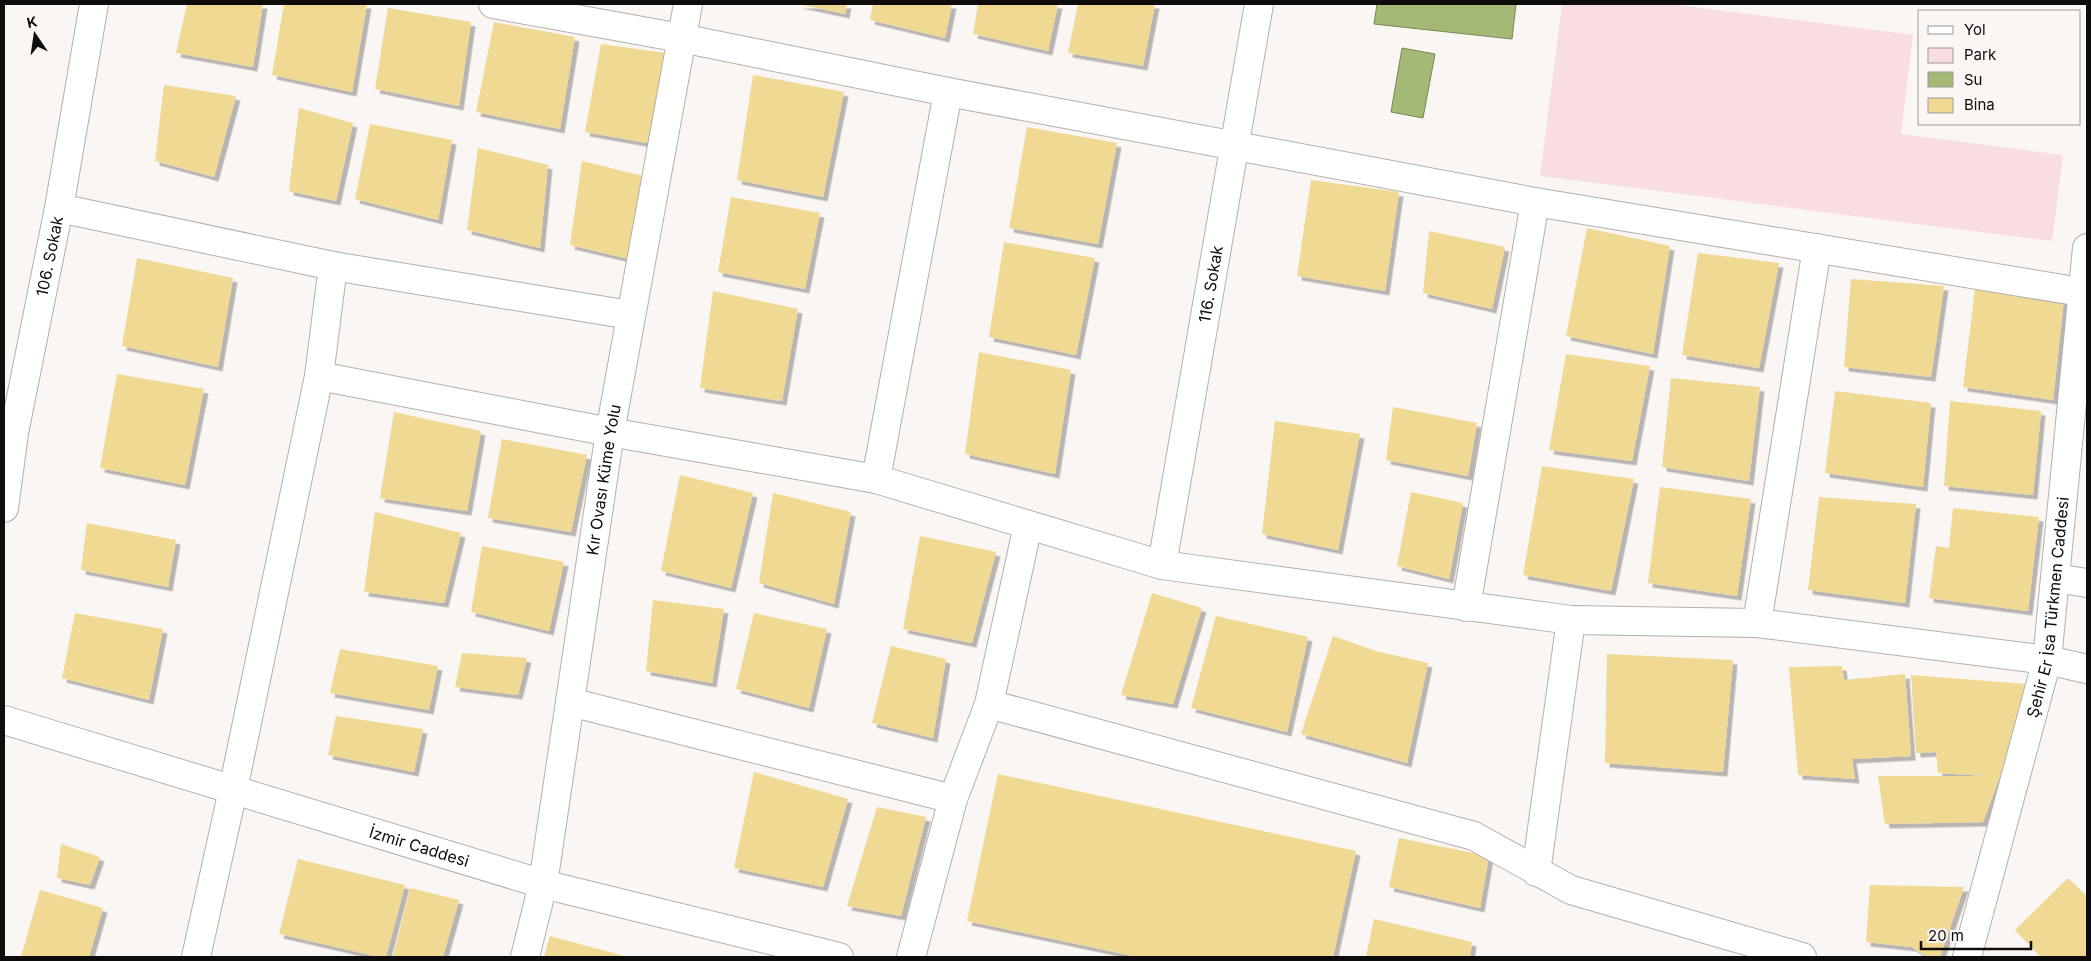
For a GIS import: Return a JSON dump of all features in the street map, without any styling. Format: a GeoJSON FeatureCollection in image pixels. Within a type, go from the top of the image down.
{"type":"FeatureCollection","features":[{"type":"Feature","properties":{"kind":"street","name":"106. Sokak"},"geometry":{"type":"LineString","coordinates":[[4,508],[9,432],[59,208],[94,4]]}},
{"type":"Feature","properties":{"kind":"street"},"geometry":{"type":"LineString","coordinates":[[493,4],[681,38],[948,92],[1536,202],[2085,293]]}},
{"type":"Feature","properties":{"kind":"street","name":"Kır Ovası Küme Yolu"},"geometry":{"type":"LineString","coordinates":[[525,957],[543,884],[610,432],[688,4]]}},
{"type":"Feature","properties":{"kind":"street","name":"116. Sokak"},"geometry":{"type":"LineString","coordinates":[[1162,565],[1260,4]]}},
{"type":"Feature","properties":{"kind":"street"},"geometry":{"type":"LineString","coordinates":[[876,479],[948,92]]}},
{"type":"Feature","properties":{"kind":"street"},"geometry":{"type":"LineString","coordinates":[[1466,607],[1536,202]]}},
{"type":"Feature","properties":{"kind":"street"},"geometry":{"type":"LineString","coordinates":[[59,208],[333,266],[630,315]]}},
{"type":"Feature","properties":{"kind":"street"},"geometry":{"type":"LineString","coordinates":[[1757,624],[1817,248]]}},
{"type":"Feature","properties":{"kind":"street","name":"Şehir Er İsa Türkmen Caddesi"},"geometry":{"type":"LineString","coordinates":[[1967,957],[2047,660],[2085,293],[2087,248]]}},
{"type":"Feature","properties":{"kind":"street"},"geometry":{"type":"LineString","coordinates":[[196,957],[233,790],[319,376],[333,266]]}},
{"type":"Feature","properties":{"kind":"street"},"geometry":{"type":"LineString","coordinates":[[319,376],[610,432],[876,479],[1162,565],[1571,620],[1757,624],[2047,660],[2087,670]]}},
{"type":"Feature","properties":{"kind":"street"},"geometry":{"type":"LineString","coordinates":[[911,957],[953,799],[989,704],[1028,525]]}},
{"type":"Feature","properties":{"kind":"street"},"geometry":{"type":"LineString","coordinates":[[2055,578],[2087,583]]}},
{"type":"Feature","properties":{"kind":"street"},"geometry":{"type":"LineString","coordinates":[[1536,872],[1571,620]]}},
{"type":"Feature","properties":{"kind":"street"},"geometry":{"type":"LineString","coordinates":[[570,702],[953,799]]}},
{"type":"Feature","properties":{"kind":"street"},"geometry":{"type":"LineString","coordinates":[[989,704],[1474,836],[1571,890],[1802,957]]}},
{"type":"Feature","properties":{"kind":"street","name":"İzmir Caddesi"},"geometry":{"type":"LineString","coordinates":[[4,720],[543,884],[839,957]]}},
{"type":"Feature","properties":{"kind":"green space"},"geometry":{"type":"Polygon","coordinates":[[[1562,4],[1670,4],[1913,35],[1901,134],[2063,155],[2052,241],[1540,176],[1562,4]]]}},
{"type":"Feature","properties":{"kind":"water"},"geometry":{"type":"Polygon","coordinates":[[[1377,4],[1516,4],[1512,39],[1374,24],[1377,4]]]}},
{"type":"Feature","properties":{"kind":"water"},"geometry":{"type":"Polygon","coordinates":[[[1402,48],[1435,54],[1423,118],[1391,112],[1402,48]]]}},
{"type":"Feature","properties":{"kind":"building"},"geometry":{"type":"Polygon","coordinates":[[[187,4],[263,4],[253,67],[176,53],[187,4]]]}},
{"type":"Feature","properties":{"kind":"building"},"geometry":{"type":"Polygon","coordinates":[[[284,4],[367,4],[352,92],[272,75],[284,4]]]}},
{"type":"Feature","properties":{"kind":"building"},"geometry":{"type":"Polygon","coordinates":[[[798,4],[847,4],[845,14],[798,4]]]}},
{"type":"Feature","properties":{"kind":"building"},"geometry":{"type":"Polygon","coordinates":[[[873,4],[952,4],[945,38],[870,20],[873,4]]]}},
{"type":"Feature","properties":{"kind":"building"},"geometry":{"type":"Polygon","coordinates":[[[978,4],[1058,4],[1048,51],[973,34],[978,4]]]}},
{"type":"Feature","properties":{"kind":"building"},"geometry":{"type":"Polygon","coordinates":[[[1078,4],[1155,4],[1143,66],[1068,53],[1078,4]]]}},
{"type":"Feature","properties":{"kind":"building"},"geometry":{"type":"Polygon","coordinates":[[[388,8],[471,22],[459,106],[375,89],[388,8]]]}},
{"type":"Feature","properties":{"kind":"building"},"geometry":{"type":"Polygon","coordinates":[[[494,22],[575,37],[560,129],[476,112],[494,22]]]}},
{"type":"Feature","properties":{"kind":"building"},"geometry":{"type":"Polygon","coordinates":[[[601,44],[666,53],[647,143],[585,132],[601,44]]]}},
{"type":"Feature","properties":{"kind":"building"},"geometry":{"type":"Polygon","coordinates":[[[753,75],[844,92],[823,197],[737,180],[753,75]]]}},
{"type":"Feature","properties":{"kind":"building"},"geometry":{"type":"Polygon","coordinates":[[[164,85],[236,96],[214,177],[155,161],[164,85]]]}},
{"type":"Feature","properties":{"kind":"building"},"geometry":{"type":"Polygon","coordinates":[[[299,108],[353,123],[336,201],[289,191],[299,108]]]}},
{"type":"Feature","properties":{"kind":"building"},"geometry":{"type":"Polygon","coordinates":[[[370,124],[452,140],[438,220],[355,199],[370,124]]]}},
{"type":"Feature","properties":{"kind":"building"},"geometry":{"type":"Polygon","coordinates":[[[1027,127],[1117,143],[1098,244],[1009,228],[1027,127]]]}},
{"type":"Feature","properties":{"kind":"building"},"geometry":{"type":"Polygon","coordinates":[[[478,148],[548,165],[540,248],[467,230],[478,148]]]}},
{"type":"Feature","properties":{"kind":"building"},"geometry":{"type":"Polygon","coordinates":[[[582,161],[643,176],[629,259],[570,245],[582,161]]]}},
{"type":"Feature","properties":{"kind":"building"},"geometry":{"type":"Polygon","coordinates":[[[1311,180],[1399,192],[1385,291],[1297,276],[1311,180]]]}},
{"type":"Feature","properties":{"kind":"building"},"geometry":{"type":"Polygon","coordinates":[[[731,197],[820,213],[805,289],[718,272],[731,197]]]}},
{"type":"Feature","properties":{"kind":"building"},"geometry":{"type":"Polygon","coordinates":[[[1587,228],[1670,246],[1653,354],[1566,336],[1587,228]]]}},
{"type":"Feature","properties":{"kind":"building"},"geometry":{"type":"Polygon","coordinates":[[[1429,231],[1505,247],[1492,309],[1423,293],[1429,231]]]}},
{"type":"Feature","properties":{"kind":"building"},"geometry":{"type":"Polygon","coordinates":[[[1004,242],[1095,258],[1076,355],[989,337],[1004,242]]]}},
{"type":"Feature","properties":{"kind":"building"},"geometry":{"type":"Polygon","coordinates":[[[1698,253],[1779,263],[1759,368],[1682,355],[1698,253]]]}},
{"type":"Feature","properties":{"kind":"building"},"geometry":{"type":"Polygon","coordinates":[[[137,258],[233,278],[218,367],[122,346],[137,258]]]}},
{"type":"Feature","properties":{"kind":"building"},"geometry":{"type":"Polygon","coordinates":[[[1851,279],[1944,286],[1931,377],[1844,367],[1851,279]]]}},
{"type":"Feature","properties":{"kind":"building"},"geometry":{"type":"Polygon","coordinates":[[[1975,289],[2064,299],[2053,400],[1963,387],[1975,289]]]}},
{"type":"Feature","properties":{"kind":"building"},"geometry":{"type":"Polygon","coordinates":[[[713,291],[798,309],[782,401],[700,388],[713,291]]]}},
{"type":"Feature","properties":{"kind":"building"},"geometry":{"type":"Polygon","coordinates":[[[979,352],[1071,370],[1055,474],[965,454],[979,352]]]}},
{"type":"Feature","properties":{"kind":"building"},"geometry":{"type":"Polygon","coordinates":[[[1566,354],[1650,366],[1632,461],[1549,450],[1566,354]]]}},
{"type":"Feature","properties":{"kind":"building"},"geometry":{"type":"Polygon","coordinates":[[[117,374],[204,389],[185,485],[100,468],[117,374]]]}},
{"type":"Feature","properties":{"kind":"building"},"geometry":{"type":"Polygon","coordinates":[[[1671,378],[1760,387],[1749,481],[1662,467],[1671,378]]]}},
{"type":"Feature","properties":{"kind":"building"},"geometry":{"type":"Polygon","coordinates":[[[1835,391],[1931,403],[1923,487],[1825,473],[1835,391]]]}},
{"type":"Feature","properties":{"kind":"building"},"geometry":{"type":"Polygon","coordinates":[[[1950,401],[2041,411],[2033,495],[1944,486],[1950,401]]]}},
{"type":"Feature","properties":{"kind":"building"},"geometry":{"type":"Polygon","coordinates":[[[1393,407],[1477,423],[1468,476],[1386,460],[1393,407]]]}},
{"type":"Feature","properties":{"kind":"building"},"geometry":{"type":"Polygon","coordinates":[[[394,412],[481,431],[467,511],[380,498],[394,412]]]}},
{"type":"Feature","properties":{"kind":"building"},"geometry":{"type":"Polygon","coordinates":[[[1275,421],[1360,434],[1338,550],[1262,534],[1275,421]]]}},
{"type":"Feature","properties":{"kind":"building"},"geometry":{"type":"Polygon","coordinates":[[[502,439],[587,455],[571,532],[488,518],[502,439]]]}},
{"type":"Feature","properties":{"kind":"building"},"geometry":{"type":"Polygon","coordinates":[[[1542,466],[1634,479],[1611,591],[1523,575],[1542,466]]]}},
{"type":"Feature","properties":{"kind":"building"},"geometry":{"type":"Polygon","coordinates":[[[680,475],[753,493],[731,588],[661,571],[680,475]]]}},
{"type":"Feature","properties":{"kind":"building"},"geometry":{"type":"Polygon","coordinates":[[[1660,487],[1751,499],[1737,596],[1648,583],[1660,487]]]}},
{"type":"Feature","properties":{"kind":"building"},"geometry":{"type":"Polygon","coordinates":[[[1411,492],[1463,503],[1449,579],[1397,566],[1411,492]]]}},
{"type":"Feature","properties":{"kind":"building"},"geometry":{"type":"Polygon","coordinates":[[[773,493],[851,512],[834,604],[759,583],[773,493]]]}},
{"type":"Feature","properties":{"kind":"building"},"geometry":{"type":"Polygon","coordinates":[[[1819,497],[1916,504],[1905,603],[1808,590],[1819,497]]]}},
{"type":"Feature","properties":{"kind":"building"},"geometry":{"type":"Polygon","coordinates":[[[1953,508],[2039,517],[2028,611],[1929,598],[1936,546],[1949,548],[1953,508]]]}},
{"type":"Feature","properties":{"kind":"building"},"geometry":{"type":"Polygon","coordinates":[[[375,512],[461,533],[444,603],[364,592],[375,512]]]}},
{"type":"Feature","properties":{"kind":"building"},"geometry":{"type":"Polygon","coordinates":[[[87,523],[176,540],[168,587],[81,570],[87,523]]]}},
{"type":"Feature","properties":{"kind":"building"},"geometry":{"type":"Polygon","coordinates":[[[920,536],[996,552],[972,643],[903,629],[920,536]]]}},
{"type":"Feature","properties":{"kind":"building"},"geometry":{"type":"Polygon","coordinates":[[[482,546],[564,562],[549,631],[471,612],[482,546]]]}},
{"type":"Feature","properties":{"kind":"building"},"geometry":{"type":"Polygon","coordinates":[[[1152,593],[1202,608],[1173,704],[1121,695],[1152,593]]]}},
{"type":"Feature","properties":{"kind":"building"},"geometry":{"type":"Polygon","coordinates":[[[653,600],[724,609],[712,683],[646,671],[653,600]]]}},
{"type":"Feature","properties":{"kind":"building"},"geometry":{"type":"Polygon","coordinates":[[[75,613],[163,629],[149,700],[62,678],[75,613]]]}},
{"type":"Feature","properties":{"kind":"building"},"geometry":{"type":"Polygon","coordinates":[[[754,613],[827,629],[809,708],[736,689],[754,613]]]}},
{"type":"Feature","properties":{"kind":"building"},"geometry":{"type":"Polygon","coordinates":[[[1216,616],[1308,637],[1287,732],[1191,708],[1216,616]]]}},
{"type":"Feature","properties":{"kind":"building"},"geometry":{"type":"Polygon","coordinates":[[[1333,636],[1376,651],[1428,663],[1407,763],[1301,734],[1333,636]]]}},
{"type":"Feature","properties":{"kind":"building"},"geometry":{"type":"Polygon","coordinates":[[[891,646],[946,659],[933,738],[872,723],[891,646]]]}},
{"type":"Feature","properties":{"kind":"building"},"geometry":{"type":"Polygon","coordinates":[[[340,649],[438,666],[429,710],[330,693],[340,649]]]}},
{"type":"Feature","properties":{"kind":"building"},"geometry":{"type":"Polygon","coordinates":[[[462,653],[527,658],[518,695],[455,687],[462,653]]]}},
{"type":"Feature","properties":{"kind":"building"},"geometry":{"type":"Polygon","coordinates":[[[1607,654],[1733,660],[1723,772],[1605,763],[1607,654]]]}},
{"type":"Feature","properties":{"kind":"building"},"geometry":{"type":"Polygon","coordinates":[[[1842,666],[1844,680],[1905,674],[1911,756],[1852,759],[1855,779],[1798,775],[1789,667],[1842,666]]]}},
{"type":"Feature","properties":{"kind":"building"},"geometry":{"type":"Polygon","coordinates":[[[1911,675],[2026,684],[2000,776],[1983,822],[1885,824],[1878,776],[1989,776],[1938,773],[1936,752],[1916,753],[1911,675]]]}},
{"type":"Feature","properties":{"kind":"building"},"geometry":{"type":"Polygon","coordinates":[[[336,716],[423,729],[414,772],[328,755],[336,716]]]}},
{"type":"Feature","properties":{"kind":"building"},"geometry":{"type":"Polygon","coordinates":[[[754,772],[848,799],[823,887],[734,868],[754,772]]]}},
{"type":"Feature","properties":{"kind":"building"},"geometry":{"type":"Polygon","coordinates":[[[998,774],[1356,851],[1333,957],[1138,957],[967,921],[998,774]]]}},
{"type":"Feature","properties":{"kind":"building"},"geometry":{"type":"Polygon","coordinates":[[[877,807],[926,817],[901,916],[847,906],[877,807]]]}},
{"type":"Feature","properties":{"kind":"building"},"geometry":{"type":"Polygon","coordinates":[[[1399,838],[1489,856],[1480,908],[1389,887],[1399,838]]]}},
{"type":"Feature","properties":{"kind":"building"},"geometry":{"type":"Polygon","coordinates":[[[61,844],[100,857],[90,885],[57,878],[61,844]]]}},
{"type":"Feature","properties":{"kind":"building"},"geometry":{"type":"Polygon","coordinates":[[[298,859],[405,885],[386,957],[279,934],[298,859]]]}},
{"type":"Feature","properties":{"kind":"building"},"geometry":{"type":"Polygon","coordinates":[[[2068,878],[2087,897],[2087,957],[2041,957],[2015,930],[2068,878]]]}},
{"type":"Feature","properties":{"kind":"building"},"geometry":{"type":"Polygon","coordinates":[[[1870,885],[1964,887],[1940,957],[1928,957],[1912,947],[1866,942],[1870,885]]]}},
{"type":"Feature","properties":{"kind":"building"},"geometry":{"type":"Polygon","coordinates":[[[410,888],[459,900],[443,957],[393,957],[410,888]]]}},
{"type":"Feature","properties":{"kind":"building"},"geometry":{"type":"Polygon","coordinates":[[[40,890],[103,908],[89,957],[21,957],[40,890]]]}},
{"type":"Feature","properties":{"kind":"building"},"geometry":{"type":"Polygon","coordinates":[[[1374,919],[1472,942],[1470,957],[1366,957],[1374,919]]]}},
{"type":"Feature","properties":{"kind":"building"},"geometry":{"type":"Polygon","coordinates":[[[550,936],[628,957],[544,957],[550,936]]]}}]}
